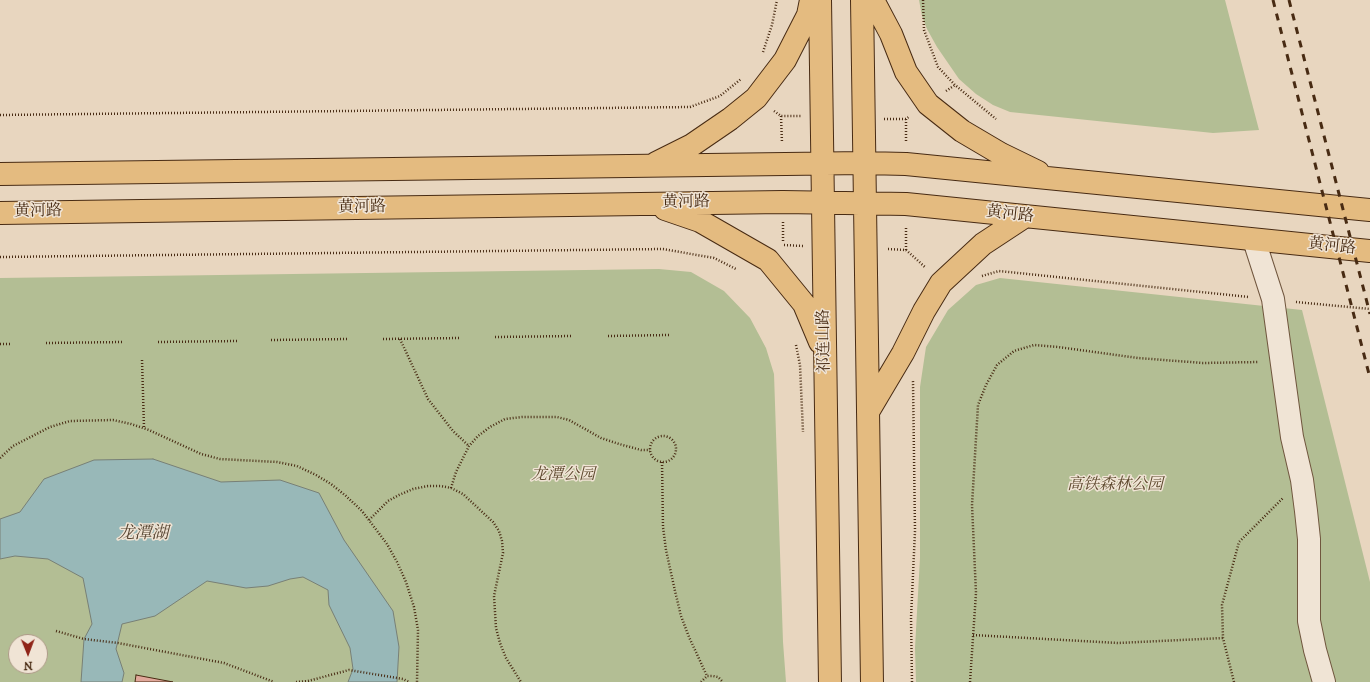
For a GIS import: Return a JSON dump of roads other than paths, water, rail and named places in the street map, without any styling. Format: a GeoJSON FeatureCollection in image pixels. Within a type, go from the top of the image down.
{"type":"FeatureCollection","features":[{"type":"Feature","properties":{"kind":"main road"},"geometry":{"type":"LineString","coordinates":[[652,165],[692,145],[730,119],[756,98],[785,60],[808,15],[811,0]]}},
{"type":"Feature","properties":{"kind":"main road","name":"祁连山路"},"geometry":{"type":"LineString","coordinates":[[820,0],[830,682]]}},
{"type":"Feature","properties":{"kind":"main road"},"geometry":{"type":"LineString","coordinates":[[862,0],[872,682]]}},
{"type":"Feature","properties":{"kind":"main road"},"geometry":{"type":"LineString","coordinates":[[874,0],[891,34],[906,72],[928,104],[962,131],[1001,154],[1050,178]]}},
{"type":"Feature","properties":{"kind":"main road"},"geometry":{"type":"LineString","coordinates":[[0,174],[864,162],[906,164],[1370,210]]}},
{"type":"Feature","properties":{"kind":"main road","name":"黄河路"},"geometry":{"type":"LineString","coordinates":[[0,213],[823,202],[906,204],[1370,251]]}},
{"type":"Feature","properties":{"kind":"main road"},"geometry":{"type":"LineString","coordinates":[[649,204],[700,220],[768,260],[804,304],[825,353],[826,406]]}},
{"type":"Feature","properties":{"kind":"main road"},"geometry":{"type":"LineString","coordinates":[[868,412],[903,353],[924,311],[942,282],[983,244],[1024,217]]}},
{"type":"Feature","properties":{"kind":"street"},"geometry":{"type":"LineString","coordinates":[[1254,240],[1273,299],[1292,437],[1302,480],[1309,539],[1309,621],[1324,682]]}},
{"type":"Feature","properties":{"kind":"water","name":"龙潭湖"},"geometry":{"type":"Polygon","coordinates":[[[153,459],[221,482],[280,480],[319,493],[344,540],[393,611],[399,647],[397,682],[348,682],[353,669],[350,648],[329,605],[328,590],[303,577],[290,579],[268,586],[246,588],[207,581],[155,616],[122,624],[116,649],[124,673],[122,682],[81,682],[84,639],[92,624],[83,578],[48,559],[15,556],[0,559],[0,519],[20,512],[44,479],[94,460],[153,459]]]}},
{"type":"Feature","properties":{"kind":"railway"},"geometry":{"type":"LineString","coordinates":[[1273,0],[1370,378]]}},
{"type":"Feature","properties":{"kind":"railway"},"geometry":{"type":"LineString","coordinates":[[1289,0],[1370,314]]}},
{"type":"Feature","properties":{"kind":"park label","name":"龙潭公园"},"geometry":{"type":"Point","coordinates":[563,476]}},
{"type":"Feature","properties":{"kind":"park label","name":"高铁森林公园"},"geometry":{"type":"Point","coordinates":[1115,486]}}]}
